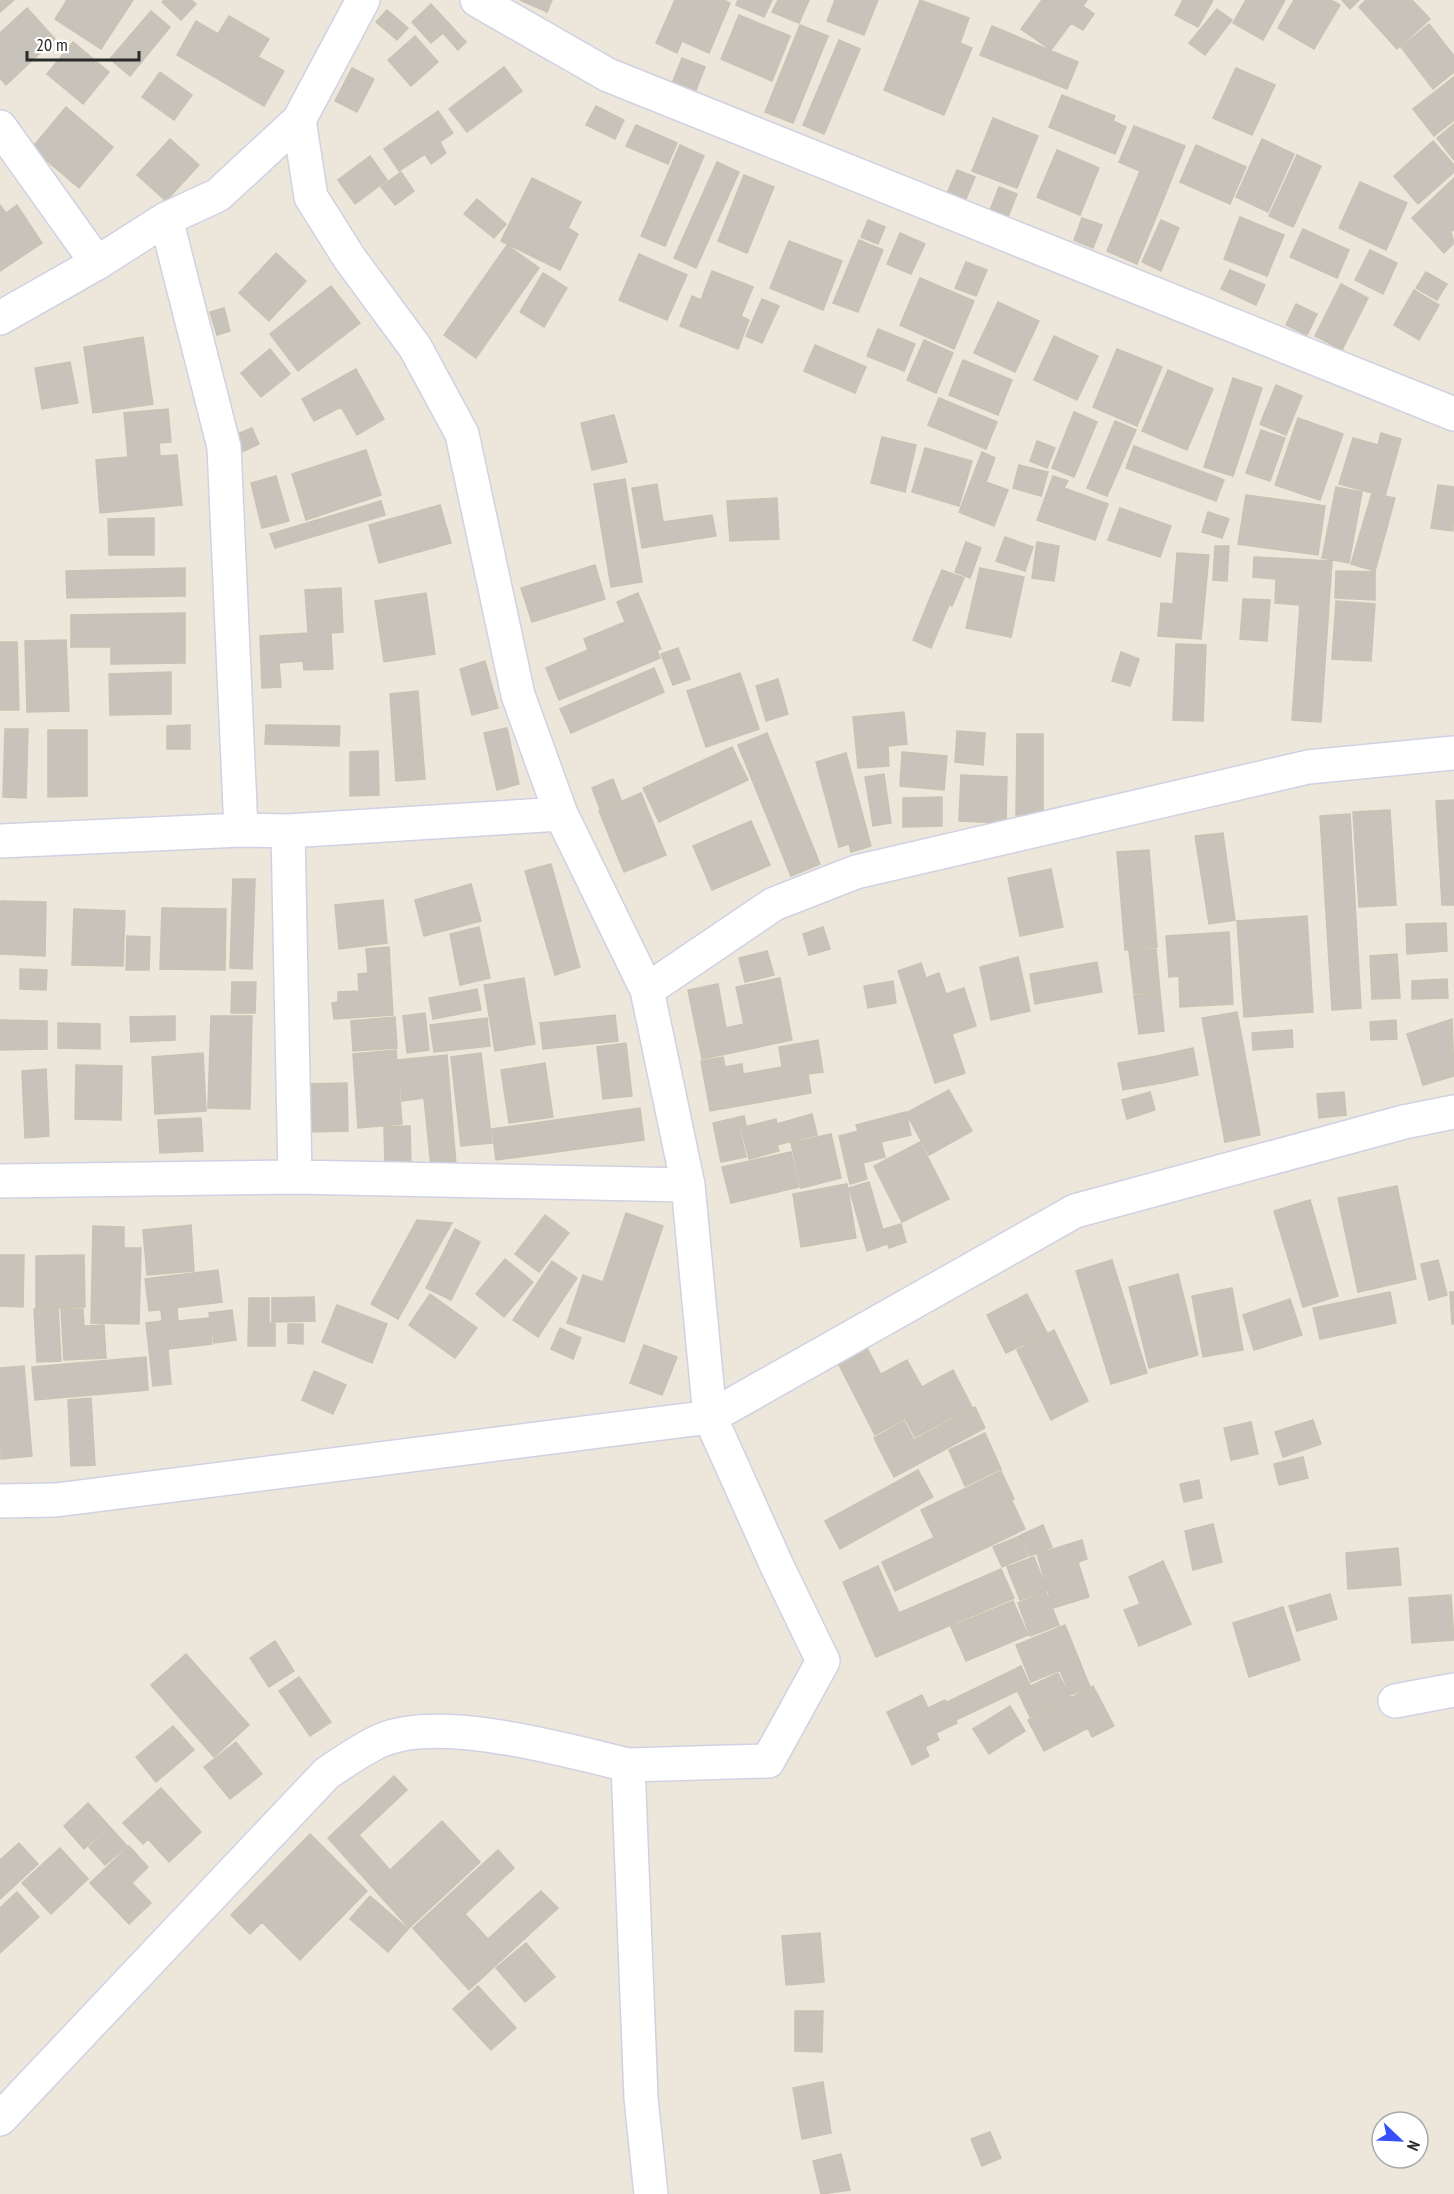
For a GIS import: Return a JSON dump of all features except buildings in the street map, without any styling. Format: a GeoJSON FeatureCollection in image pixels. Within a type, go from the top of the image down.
{"type":"FeatureCollection","features":[{"type":"Feature","properties":{"kind":"street"},"geometry":{"type":"LineString","coordinates":[[0,318],[97,263],[166,219],[218,195],[299,120],[363,0]]}},
{"type":"Feature","properties":{"kind":"street"},"geometry":{"type":"LineString","coordinates":[[477,0],[608,75],[1454,414]]}},
{"type":"Feature","properties":{"kind":"street"},"geometry":{"type":"LineString","coordinates":[[0,2119],[327,1773],[382,1740],[424,1730],[523,1741],[628,1765],[768,1761],[824,1661],[777,1566],[710,1417],[688,1185],[647,990],[561,814],[518,695],[462,434],[415,346],[350,259],[311,197],[299,120]]}},
{"type":"Feature","properties":{"kind":"street"},"geometry":{"type":"LineString","coordinates":[[0,127],[97,263]]}},
{"type":"Feature","properties":{"kind":"street"},"geometry":{"type":"LineString","coordinates":[[166,219],[224,447],[241,830]]}},
{"type":"Feature","properties":{"kind":"street"},"geometry":{"type":"LineString","coordinates":[[647,990],[774,904],[856,872],[1308,767],[1454,753]]}},
{"type":"Feature","properties":{"kind":"street"},"geometry":{"type":"LineString","coordinates":[[0,841],[241,830],[288,831],[561,814]]}},
{"type":"Feature","properties":{"kind":"street"},"geometry":{"type":"LineString","coordinates":[[288,831],[295,1178]]}},
{"type":"Feature","properties":{"kind":"street"},"geometry":{"type":"LineString","coordinates":[[0,1501],[56,1500],[710,1417],[1075,1211],[1404,1122],[1454,1112]]}},
{"type":"Feature","properties":{"kind":"street"},"geometry":{"type":"LineString","coordinates":[[0,1181],[295,1178],[688,1185]]}},
{"type":"Feature","properties":{"kind":"street"},"geometry":{"type":"LineString","coordinates":[[1395,1701],[1454,1690]]}},
{"type":"Feature","properties":{"kind":"street"},"geometry":{"type":"LineString","coordinates":[[628,1765],[641,2098],[651,2194]]}}]}
